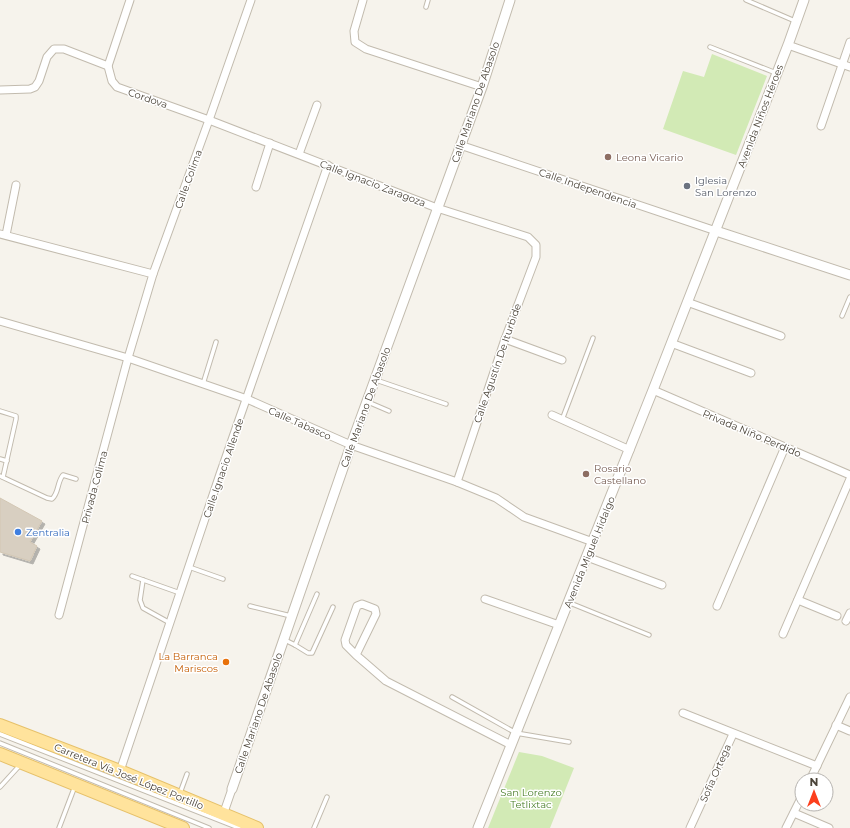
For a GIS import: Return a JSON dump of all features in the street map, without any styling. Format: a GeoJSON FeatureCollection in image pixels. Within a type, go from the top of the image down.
{"type":"FeatureCollection","features":[{"type":"Feature","properties":{"kind":"main road","name":"Carretera Vía José López Portillo"},"geometry":{"type":"LineString","coordinates":[[0,724],[120,771],[257,828]]}},
{"type":"Feature","properties":{"kind":"main road"},"geometry":{"type":"LineString","coordinates":[[0,754],[183,828]]}},
{"type":"Feature","properties":{"kind":"street"},"geometry":{"type":"LineString","coordinates":[[0,90],[30,89],[35,87],[39,81],[47,57],[54,49],[64,49],[108,66],[130,0]]}},
{"type":"Feature","properties":{"kind":"street","name":"Calle Colima"},"geometry":{"type":"LineString","coordinates":[[128,358],[153,274],[209,120],[250,0]]}},
{"type":"Feature","properties":{"kind":"street"},"geometry":{"type":"LineString","coordinates":[[363,0],[354,31],[355,42],[366,49],[482,87]]}},
{"type":"Feature","properties":{"kind":"street","name":"Calle Mariano De Abasolo"},"geometry":{"type":"LineString","coordinates":[[223,815],[351,445],[482,87],[510,0]]}},
{"type":"Feature","properties":{"kind":"street","name":"Avenida Niños Héroes"},"geometry":{"type":"LineString","coordinates":[[716,231],[804,0]]}},
{"type":"Feature","properties":{"kind":"street"},"geometry":{"type":"LineString","coordinates":[[821,126],[850,42]]}},
{"type":"Feature","properties":{"kind":"street"},"geometry":{"type":"LineString","coordinates":[[788,45],[850,67]]}},
{"type":"Feature","properties":{"kind":"street","name":"Cordova"},"geometry":{"type":"LineString","coordinates":[[108,66],[112,81],[117,87],[209,120]]}},
{"type":"Feature","properties":{"kind":"street"},"geometry":{"type":"LineString","coordinates":[[299,154],[317,105]]}},
{"type":"Feature","properties":{"kind":"street","name":"Calle Ignacio Zaragoza"},"geometry":{"type":"LineString","coordinates":[[209,120],[437,208],[528,237],[536,245]]}},
{"type":"Feature","properties":{"kind":"street"},"geometry":{"type":"LineString","coordinates":[[256,187],[270,143]]}},
{"type":"Feature","properties":{"kind":"street","name":"Calle Independencia"},"geometry":{"type":"LineString","coordinates":[[460,145],[716,231]]}},
{"type":"Feature","properties":{"kind":"street","name":"Calle Ignacio Allende"},"geometry":{"type":"LineString","coordinates":[[120,771],[328,166]]}},
{"type":"Feature","properties":{"kind":"street"},"geometry":{"type":"LineString","coordinates":[[16,186],[3,234],[153,274]]}},
{"type":"Feature","properties":{"kind":"street"},"geometry":{"type":"LineString","coordinates":[[716,231],[850,275]]}},
{"type":"Feature","properties":{"kind":"street","name":"Avenida Miguel Hidalgo"},"geometry":{"type":"LineString","coordinates":[[478,828],[630,450],[716,231]]}},
{"type":"Feature","properties":{"kind":"street","name":"Calle Agustín De Iturbide"},"geometry":{"type":"LineString","coordinates":[[457,482],[505,339],[536,258],[536,245]]}},
{"type":"Feature","properties":{"kind":"street"},"geometry":{"type":"LineString","coordinates":[[688,302],[781,336]]}},
{"type":"Feature","properties":{"kind":"street","name":"Calle Tabasco"},"geometry":{"type":"LineString","coordinates":[[0,321],[128,358],[247,399],[351,445],[457,482],[496,498],[524,516],[593,542]]}},
{"type":"Feature","properties":{"kind":"street"},"geometry":{"type":"LineString","coordinates":[[505,339],[562,360]]}},
{"type":"Feature","properties":{"kind":"street"},"geometry":{"type":"LineString","coordinates":[[672,343],[751,373]]}},
{"type":"Feature","properties":{"kind":"street","name":"Privada Colima"},"geometry":{"type":"LineString","coordinates":[[59,615],[128,358]]}},
{"type":"Feature","properties":{"kind":"street","name":"Privada Niño Perdido"},"geometry":{"type":"LineString","coordinates":[[653,390],[850,475]]}},
{"type":"Feature","properties":{"kind":"street"},"geometry":{"type":"LineString","coordinates":[[552,416],[630,450]]}},
{"type":"Feature","properties":{"kind":"street"},"geometry":{"type":"LineString","coordinates":[[717,606],[785,447]]}},
{"type":"Feature","properties":{"kind":"street"},"geometry":{"type":"LineString","coordinates":[[783,634],[850,479]]}},
{"type":"Feature","properties":{"kind":"street"},"geometry":{"type":"LineString","coordinates":[[587,557],[662,585]]}},
{"type":"Feature","properties":{"kind":"street"},"geometry":{"type":"LineString","coordinates":[[485,599],[559,625]]}},
{"type":"Feature","properties":{"kind":"street"},"geometry":{"type":"LineString","coordinates":[[798,600],[837,616]]}},
{"type":"Feature","properties":{"kind":"street"},"geometry":{"type":"LineString","coordinates":[[356,655],[376,614],[375,609],[362,604],[357,606],[345,640],[346,645],[356,655],[386,681],[511,745]]}},
{"type":"Feature","properties":{"kind":"street"},"geometry":{"type":"LineString","coordinates":[[846,621],[850,613]]}},
{"type":"Feature","properties":{"kind":"street"},"geometry":{"type":"LineString","coordinates":[[814,772],[850,697]]}},
{"type":"Feature","properties":{"kind":"street"},"geometry":{"type":"LineString","coordinates":[[683,713],[733,734]]}},
{"type":"Feature","properties":{"kind":"street"},"geometry":{"type":"LineString","coordinates":[[836,725],[850,731]]}},
{"type":"Feature","properties":{"kind":"street","name":"Sofia Ortega"},"geometry":{"type":"LineString","coordinates":[[690,828],[733,734],[817,766]]}},
{"type":"Feature","properties":{"kind":"street"},"geometry":{"type":"LineString","coordinates":[[786,828],[794,813],[829,828]]}},
{"type":"Feature","properties":{"kind":"lane"},"geometry":{"type":"LineString","coordinates":[[426,8],[428,0]]}},
{"type":"Feature","properties":{"kind":"lane"},"geometry":{"type":"LineString","coordinates":[[746,0],[796,22]]}},
{"type":"Feature","properties":{"kind":"lane"},"geometry":{"type":"LineString","coordinates":[[710,47],[777,73]]}},
{"type":"Feature","properties":{"kind":"lane"},"geometry":{"type":"LineString","coordinates":[[842,316],[850,297]]}},
{"type":"Feature","properties":{"kind":"lane"},"geometry":{"type":"LineString","coordinates":[[562,420],[593,338]]}},
{"type":"Feature","properties":{"kind":"lane"},"geometry":{"type":"LineString","coordinates":[[203,384],[216,342]]}},
{"type":"Feature","properties":{"kind":"lane"},"geometry":{"type":"LineString","coordinates":[[375,380],[446,404]]}},
{"type":"Feature","properties":{"kind":"lane"},"geometry":{"type":"LineString","coordinates":[[367,402],[389,411]]}},
{"type":"Feature","properties":{"kind":"lane"},"geometry":{"type":"LineString","coordinates":[[0,411],[16,416],[7,461],[2,477],[48,498],[56,496],[60,478],[63,475],[76,478]]}},
{"type":"Feature","properties":{"kind":"lane"},"geometry":{"type":"LineString","coordinates":[[0,459],[7,461]]}},
{"type":"Feature","properties":{"kind":"lane"},"geometry":{"type":"LineString","coordinates":[[189,567],[223,579]]}},
{"type":"Feature","properties":{"kind":"lane"},"geometry":{"type":"LineString","coordinates":[[132,576],[180,593]]}},
{"type":"Feature","properties":{"kind":"lane"},"geometry":{"type":"LineString","coordinates":[[143,580],[140,600],[143,608],[170,623]]}},
{"type":"Feature","properties":{"kind":"lane"},"geometry":{"type":"LineString","coordinates":[[295,645],[318,594]]}},
{"type":"Feature","properties":{"kind":"lane"},"geometry":{"type":"LineString","coordinates":[[569,602],[649,635]]}},
{"type":"Feature","properties":{"kind":"lane"},"geometry":{"type":"LineString","coordinates":[[250,606],[292,616]]}},
{"type":"Feature","properties":{"kind":"lane"},"geometry":{"type":"LineString","coordinates":[[284,640],[308,653],[312,652],[333,608]]}},
{"type":"Feature","properties":{"kind":"lane"},"geometry":{"type":"LineString","coordinates":[[452,697],[516,733],[569,742]]}},
{"type":"Feature","properties":{"kind":"lane"},"geometry":{"type":"LineString","coordinates":[[0,734],[239,828]]}},
{"type":"Feature","properties":{"kind":"lane"},"geometry":{"type":"LineString","coordinates":[[0,743],[209,828]]}},
{"type":"Feature","properties":{"kind":"lane"},"geometry":{"type":"LineString","coordinates":[[0,787],[22,763]]}},
{"type":"Feature","properties":{"kind":"lane"},"geometry":{"type":"LineString","coordinates":[[179,796],[187,774]]}},
{"type":"Feature","properties":{"kind":"lane"},"geometry":{"type":"LineString","coordinates":[[59,828],[75,785]]}},
{"type":"Feature","properties":{"kind":"lane"},"geometry":{"type":"LineString","coordinates":[[314,828],[327,797]]}},
{"type":"Feature","properties":{"kind":"green space"},"geometry":{"type":"Polygon","coordinates":[[[712,54],[767,76],[736,155],[663,129],[683,71],[704,77],[712,54]]]}},
{"type":"Feature","properties":{"kind":"green space","name":"San Lorenzo Tetlixtac"},"geometry":{"type":"Polygon","coordinates":[[[519,752],[542,756],[574,768],[550,828],[488,828],[519,752]]]}},
{"type":"Feature","properties":{"kind":"building","name":"Zentralia"},"geometry":{"type":"Polygon","coordinates":[[[0,498],[42,521],[30,542],[37,546],[30,561],[0,552],[0,498]]]}},
{"type":"Feature","properties":{"kind":"place","name":"Leona Vicario"},"geometry":{"type":"Point","coordinates":[608,157]}},
{"type":"Feature","properties":{"kind":"place","name":"Iglesia San Lorenzo"},"geometry":{"type":"Point","coordinates":[687,186]}},
{"type":"Feature","properties":{"kind":"place","name":"Rosario Castellano"},"geometry":{"type":"Point","coordinates":[586,474]}},
{"type":"Feature","properties":{"kind":"place","name":"Zentralia"},"geometry":{"type":"Point","coordinates":[18,532]}},
{"type":"Feature","properties":{"kind":"place","name":"La Barranca Mariscos"},"geometry":{"type":"Point","coordinates":[226,662]}}]}
